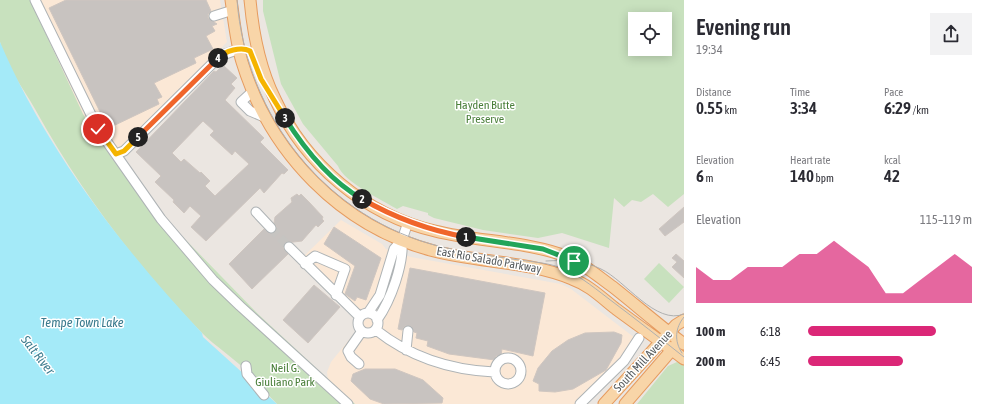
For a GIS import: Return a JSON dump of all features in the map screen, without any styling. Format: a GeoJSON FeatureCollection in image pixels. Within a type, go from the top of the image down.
{"type":"FeatureCollection","features":[{"type":"Feature","properties":{"kind":"main road","name":"East Rio Salado Parkway"},"geometry":{"type":"LineString","coordinates":[[232,5],[239,49],[252,91],[264,118],[281,144],[320,188],[360,219],[379,230],[402,240],[434,251],[562,274],[584,284],[684,359]]}},
{"type":"Feature","properties":{"kind":"main road","name":"East Rio Salado Parkway"},"geometry":{"type":"LineString","coordinates":[[251,6],[261,59],[275,99],[297,137],[323,168],[352,193],[388,214],[435,231],[543,249],[570,258],[597,275],[670,332],[683,340]]}},
{"type":"Feature","properties":{"kind":"main road"},"geometry":{"type":"LineString","coordinates":[[251,6],[250,34],[239,49],[250,51],[261,79],[275,99]]}},
{"type":"Feature","properties":{"kind":"main road","name":"South Mill Avenue"},"geometry":{"type":"LineString","coordinates":[[604,404],[670,332],[684,320]]}},
{"type":"Feature","properties":{"kind":"main road","name":"South Mill Avenue"},"geometry":{"type":"LineString","coordinates":[[625,404],[672,350],[683,340]]}},
{"type":"Feature","properties":{"kind":"lane"},"geometry":{"type":"LineString","coordinates":[[35,0],[98,129],[161,218],[213,280],[348,404]]}},
{"type":"Feature","properties":{"kind":"lane"},"geometry":{"type":"LineString","coordinates":[[214,16],[232,5]]}},
{"type":"Feature","properties":{"kind":"lane"},"geometry":{"type":"LineString","coordinates":[[116,154],[124,151],[220,56],[239,49]]}},
{"type":"Feature","properties":{"kind":"lane"},"geometry":{"type":"LineString","coordinates":[[256,212],[271,228]]}},
{"type":"Feature","properties":{"kind":"lane"},"geometry":{"type":"LineString","coordinates":[[376,330],[370,334],[362,332],[358,325],[380,294],[394,249],[402,240],[408,222]]}},
{"type":"Feature","properties":{"kind":"lane"},"geometry":{"type":"LineString","coordinates":[[376,330],[377,320],[386,308],[391,295],[403,251],[402,240]]}},
{"type":"Feature","properties":{"kind":"lane"},"geometry":{"type":"LineString","coordinates":[[289,247],[336,295],[364,315],[373,315],[377,320]]}},
{"type":"Feature","properties":{"kind":"lane"},"geometry":{"type":"LineString","coordinates":[[305,264],[315,256],[345,269],[336,295]]}},
{"type":"Feature","properties":{"kind":"lane"},"geometry":{"type":"LineString","coordinates":[[376,330],[393,343],[406,350],[440,364],[471,370],[494,372]]}},
{"type":"Feature","properties":{"kind":"lane"},"geometry":{"type":"LineString","coordinates":[[406,350],[408,331]]}},
{"type":"Feature","properties":{"kind":"lane"},"geometry":{"type":"LineString","coordinates":[[359,364],[351,357],[348,351],[362,332]]}},
{"type":"Feature","properties":{"kind":"lane"},"geometry":{"type":"LineString","coordinates":[[580,404],[624,362],[639,338]]}},
{"type":"Feature","properties":{"kind":"lane"},"geometry":{"type":"LineString","coordinates":[[515,356],[521,372],[517,381],[505,385],[497,380],[494,372],[495,367],[500,360],[515,356]]}},
{"type":"Feature","properties":{"kind":"lane"},"geometry":{"type":"LineString","coordinates":[[246,366],[247,374],[264,395]]}},
{"type":"Feature","properties":{"kind":"shaded area"},"geometry":{"type":"Polygon","coordinates":[[[30,0],[220,0],[227,42],[113,160],[83,114],[30,0]]]}},
{"type":"Feature","properties":{"kind":"shaded area"},"geometry":{"type":"Polygon","coordinates":[[[341,220],[382,244],[386,249],[411,257],[561,284],[571,289],[635,338],[623,356],[576,404],[355,404],[328,380],[327,372],[331,362],[365,320],[304,256],[341,220]]]}},
{"type":"Feature","properties":{"kind":"green space","name":"Neil G. Giuliano Park"},"geometry":{"type":"Polygon","coordinates":[[[0,0],[30,0],[83,114],[113,160],[181,235],[258,314],[355,404],[277,404],[253,377],[201,332],[154,281],[110,226],[90,198],[52,139],[6,60],[0,42],[0,0]]]}},
{"type":"Feature","properties":{"kind":"green space","name":"Hayden Butte Preserve"},"geometry":{"type":"Polygon","coordinates":[[[263,0],[684,0],[684,194],[668,207],[653,194],[641,202],[632,200],[624,207],[614,198],[609,248],[562,233],[538,238],[483,230],[434,218],[428,215],[428,213],[403,206],[397,209],[355,184],[342,172],[303,124],[281,84],[263,11],[263,0]]]}},
{"type":"Feature","properties":{"kind":"green space"},"geometry":{"type":"Polygon","coordinates":[[[659,263],[684,287],[669,303],[644,279],[659,263]]]}},
{"type":"Feature","properties":{"kind":"green space"},"geometry":{"type":"Polygon","coordinates":[[[677,362],[684,364],[684,404],[637,404],[668,366],[677,362]]]}},
{"type":"Feature","properties":{"kind":"water","name":"Tempe Town Lake"},"geometry":{"type":"Polygon","coordinates":[[[0,42],[18,81],[39,120],[88,196],[115,232],[172,301],[202,333],[203,337],[277,404],[0,404],[0,42]]]}},
{"type":"Feature","properties":{"kind":"building"},"geometry":{"type":"Polygon","coordinates":[[[66,0],[206,0],[211,11],[208,14],[208,18],[217,24],[212,26],[215,31],[206,36],[213,49],[194,58],[196,63],[154,83],[162,97],[157,99],[159,104],[113,126],[111,121],[106,124],[49,8],[66,0]]]}},
{"type":"Feature","properties":{"kind":"building"},"geometry":{"type":"Polygon","coordinates":[[[223,65],[237,78],[231,84],[235,88],[225,100],[264,138],[260,142],[288,170],[284,174],[282,173],[264,193],[260,188],[206,241],[191,227],[201,216],[190,206],[184,213],[173,202],[174,200],[155,182],[161,176],[136,152],[214,71],[216,72],[223,65]],[[203,121],[172,153],[181,162],[184,159],[210,181],[205,186],[215,196],[249,164],[235,151],[232,155],[210,135],[214,131],[203,121]]]}},
{"type":"Feature","properties":{"kind":"building"},"geometry":{"type":"Polygon","coordinates":[[[297,194],[299,196],[301,194],[309,202],[323,217],[322,219],[324,221],[318,227],[316,225],[302,241],[285,243],[283,248],[288,254],[252,289],[229,264],[264,229],[270,234],[275,232],[277,227],[274,223],[275,217],[292,202],[291,198],[297,194]]]}},
{"type":"Feature","properties":{"kind":"building"},"geometry":{"type":"Polygon","coordinates":[[[684,207],[684,222],[665,236],[659,229],[684,207]]]}},
{"type":"Feature","properties":{"kind":"building"},"geometry":{"type":"Polygon","coordinates":[[[334,227],[381,258],[366,300],[357,297],[355,301],[345,294],[355,266],[324,244],[334,227]]]}},
{"type":"Feature","properties":{"kind":"building"},"geometry":{"type":"Polygon","coordinates":[[[676,254],[684,261],[684,278],[672,267],[677,262],[672,258],[676,254]]]}},
{"type":"Feature","properties":{"kind":"building"},"geometry":{"type":"Polygon","coordinates":[[[410,268],[545,293],[533,356],[502,349],[501,355],[496,356],[495,360],[449,354],[427,346],[428,341],[416,338],[417,333],[414,332],[411,326],[405,326],[402,330],[398,329],[410,268]]]}},
{"type":"Feature","properties":{"kind":"building"},"geometry":{"type":"Polygon","coordinates":[[[314,285],[340,307],[308,343],[283,320],[314,285]]]}},
{"type":"Feature","properties":{"kind":"building"},"geometry":{"type":"Polygon","coordinates":[[[614,332],[622,335],[621,343],[606,370],[573,389],[555,392],[539,391],[539,384],[533,381],[538,368],[552,351],[568,340],[585,333],[614,332]]]}},
{"type":"Feature","properties":{"kind":"building"},"geometry":{"type":"Polygon","coordinates":[[[365,369],[395,369],[423,380],[443,398],[442,403],[384,404],[370,399],[351,381],[353,374],[365,369]]]}},
{"type":"Feature","properties":{"kind":"tunnel"},"geometry":{"type":"LineString","coordinates":[[271,228],[289,247]]}},
{"type":"Feature","properties":{"kind":"tram line"},"geometry":{"type":"LineString","coordinates":[[237,0],[244,43],[257,84],[275,122],[300,157],[329,187],[363,213],[401,233],[451,249],[542,263],[564,269],[589,284],[684,357]]}},
{"type":"Feature","properties":{"kind":"tram line"},"geometry":{"type":"LineString","coordinates":[[546,261],[574,261],[594,266],[610,275],[641,300],[663,314],[673,316],[684,314]]}},
{"type":"Feature","properties":{"kind":"tram line"},"geometry":{"type":"LineString","coordinates":[[682,353],[678,344],[677,330],[684,317]]}},
{"type":"Feature","properties":{"kind":"route"},"geometry":{"type":"LineString","coordinates":[[98,129],[116,154],[124,151],[220,56],[239,49],[248,50],[253,54],[261,79],[275,99],[297,137],[323,168],[352,193],[388,214],[421,227],[482,240],[543,249],[556,252],[574,261]]}},
{"type":"Feature","properties":{"kind":"water label","name":"Salt River"},"geometry":{"type":"Point","coordinates":[38,355]}}]}
